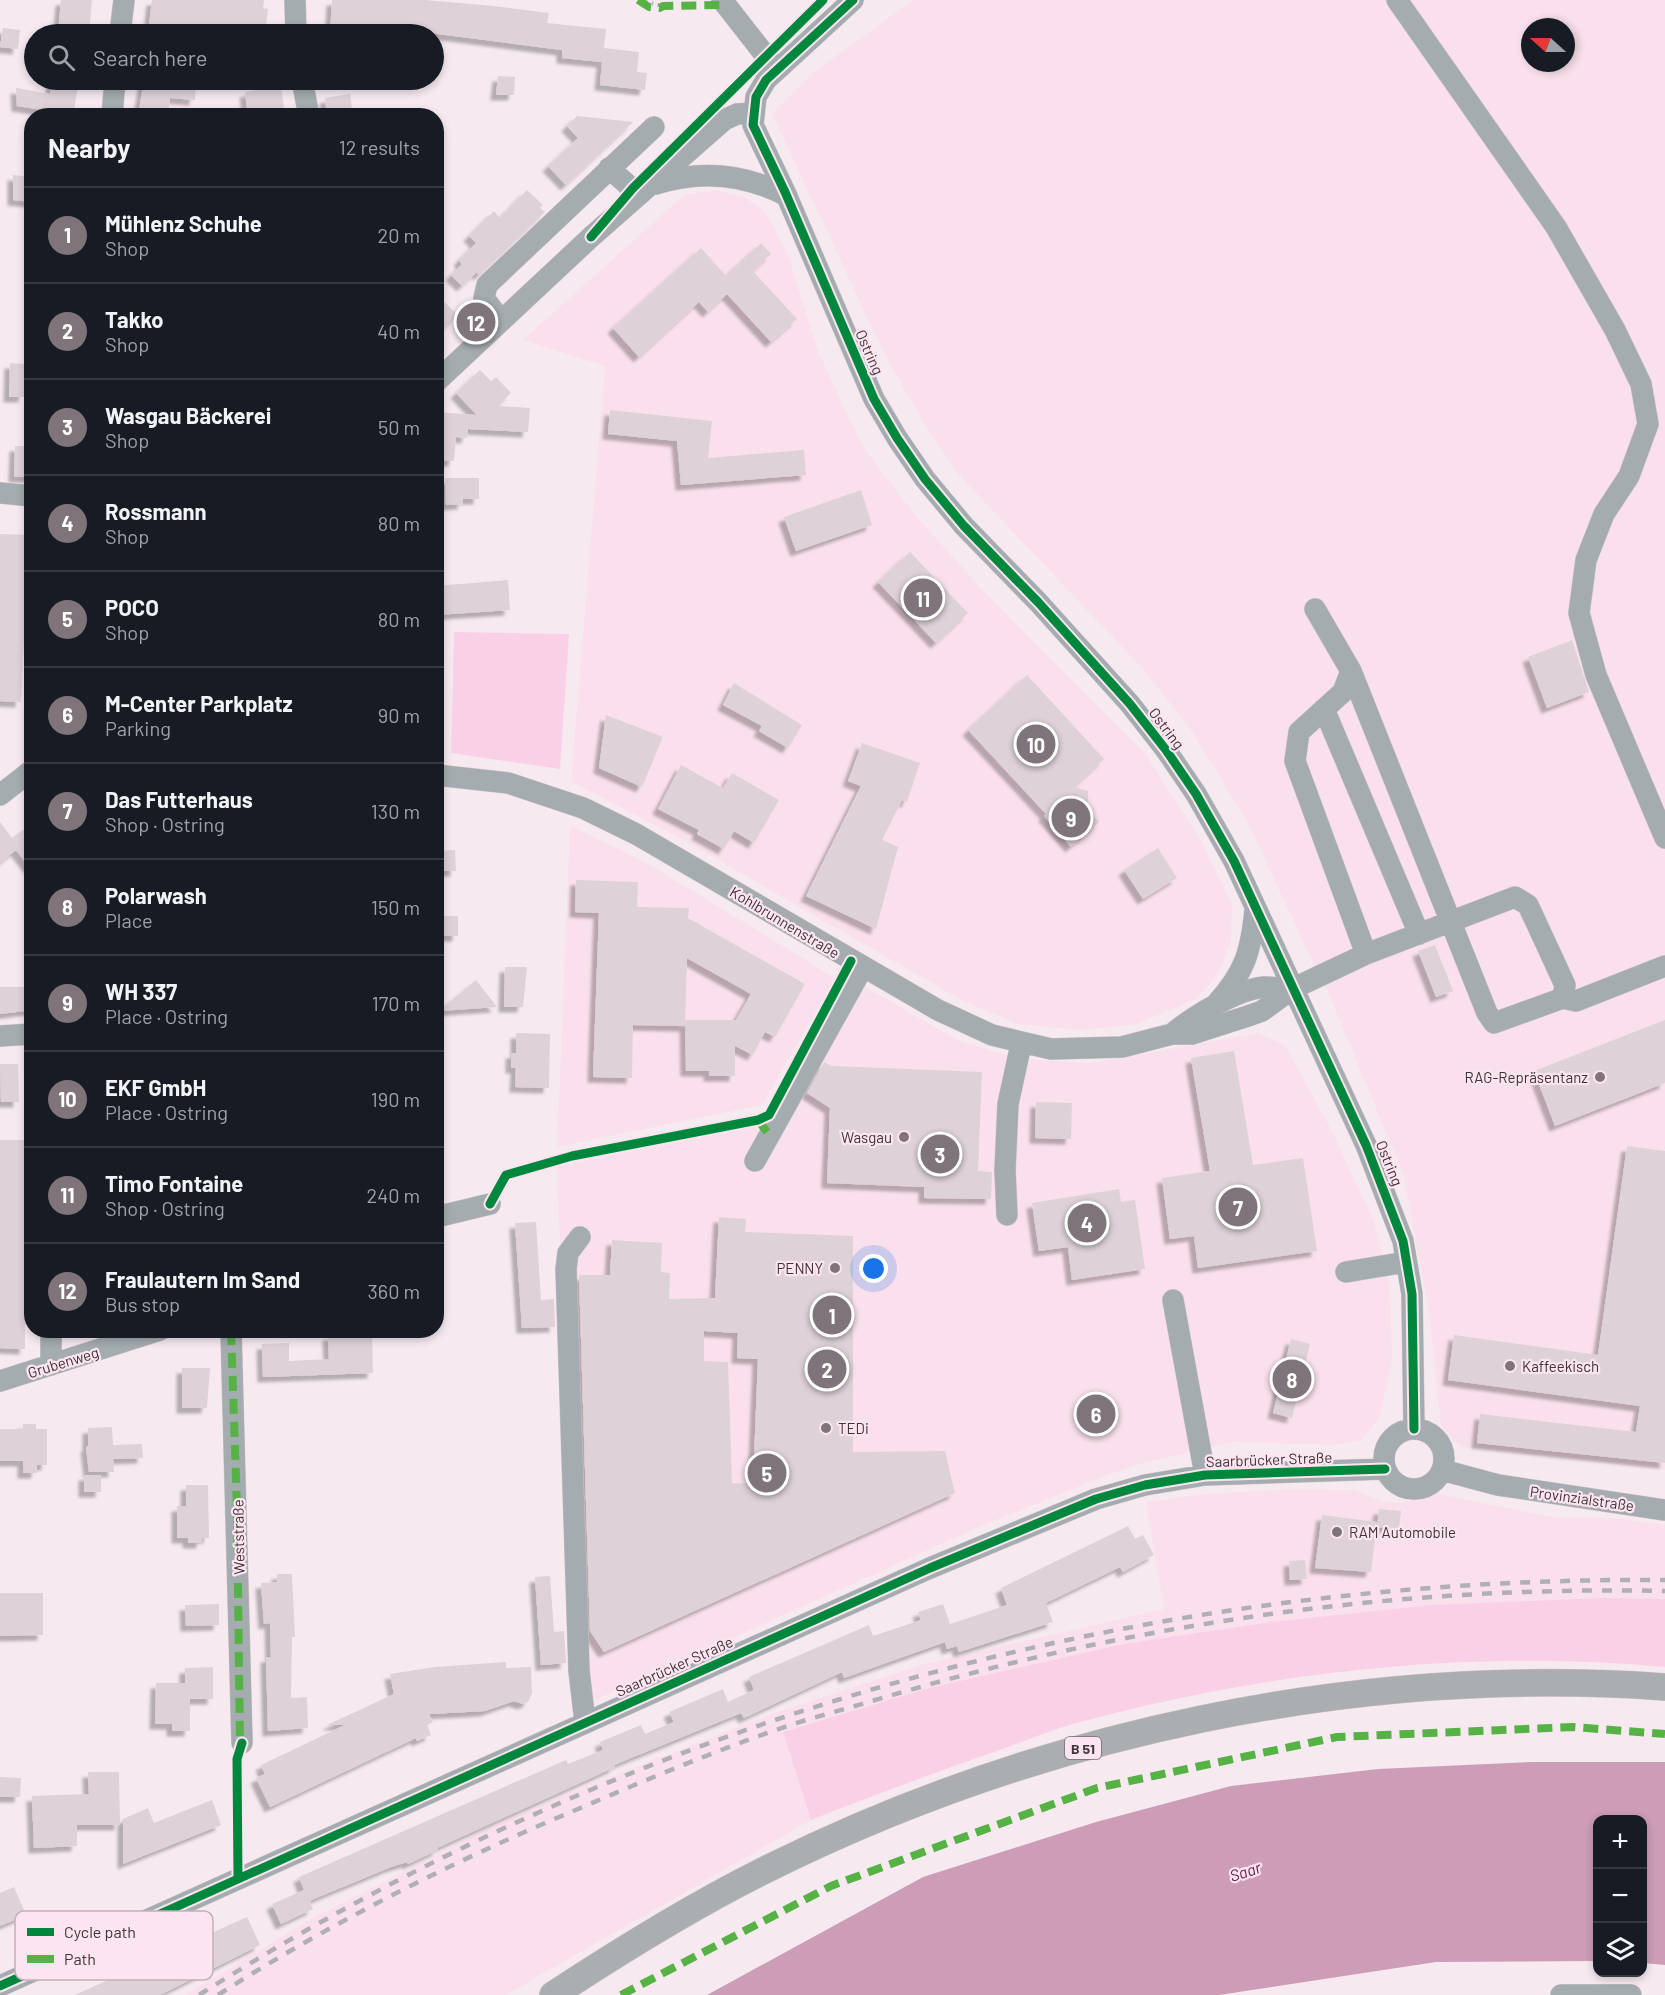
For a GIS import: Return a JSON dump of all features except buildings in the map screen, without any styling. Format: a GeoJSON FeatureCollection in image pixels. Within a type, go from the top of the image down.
{"type":"FeatureCollection","features":[{"type":"Feature","properties":{"kind":"main road","name":"B 51"},"geometry":{"type":"LineString","coordinates":[[553,1995],[691,1910],[827,1841],[977,1781],[1107,1741],[1279,1705],[1407,1689],[1486,1683],[1559,1682],[1665,1687]]}},
{"type":"Feature","properties":{"kind":"street"},"geometry":{"type":"LineString","coordinates":[[121,24],[124,0]]}},
{"type":"Feature","properties":{"kind":"street"},"geometry":{"type":"LineString","coordinates":[[295,0],[296,24]]}},
{"type":"Feature","properties":{"kind":"street"},"geometry":{"type":"LineString","coordinates":[[722,0],[776,69]]}},
{"type":"Feature","properties":{"kind":"street"},"geometry":{"type":"LineString","coordinates":[[444,374],[644,190],[724,120],[737,114],[752,113],[756,97],[776,69],[853,0]]}},
{"type":"Feature","properties":{"kind":"street"},"geometry":{"type":"LineString","coordinates":[[1397,0],[1557,227],[1616,330],[1641,384],[1648,424],[1629,476],[1604,514],[1586,560],[1579,613],[1596,675],[1665,838]]}},
{"type":"Feature","properties":{"kind":"street"},"geometry":{"type":"LineString","coordinates":[[112,108],[115,90]]}},
{"type":"Feature","properties":{"kind":"street"},"geometry":{"type":"LineString","coordinates":[[305,90],[308,108]]}},
{"type":"Feature","properties":{"kind":"street","name":"Ostring"},"geometry":{"type":"LineString","coordinates":[[752,113],[753,125],[787,196],[874,399],[897,438],[925,479],[964,526],[1099,667],[1166,750],[1196,794],[1234,861],[1366,1145],[1395,1219],[1407,1262],[1412,1293],[1414,1429]]}},
{"type":"Feature","properties":{"kind":"street"},"geometry":{"type":"LineString","coordinates":[[501,321],[484,297],[487,285],[654,127]]}},
{"type":"Feature","properties":{"kind":"street"},"geometry":{"type":"LineString","coordinates":[[609,168],[644,190]]}},
{"type":"Feature","properties":{"kind":"street"},"geometry":{"type":"LineString","coordinates":[[644,190],[679,177],[706,174],[739,178],[787,196]]}},
{"type":"Feature","properties":{"kind":"street"},"geometry":{"type":"LineString","coordinates":[[0,493],[24,495]]}},
{"type":"Feature","properties":{"kind":"street"},"geometry":{"type":"LineString","coordinates":[[1315,609],[1351,671],[1487,1013],[1494,1023],[1563,998],[1576,1001],[1665,966]]}},
{"type":"Feature","properties":{"kind":"street"},"geometry":{"type":"LineString","coordinates":[[1351,671],[1343,692],[1299,732],[1294,761],[1366,954]]}},
{"type":"Feature","properties":{"kind":"street"},"geometry":{"type":"LineString","coordinates":[[1324,709],[1419,934]]}},
{"type":"Feature","properties":{"kind":"street","name":"Kohlbrunnenstraße"},"geometry":{"type":"LineString","coordinates":[[444,776],[508,783],[584,808],[636,834],[862,968],[968,1025],[1021,1044],[1087,1050],[1122,1047],[1172,1034],[1192,1035],[1255,1014],[1292,988]]}},
{"type":"Feature","properties":{"kind":"street"},"geometry":{"type":"LineString","coordinates":[[0,795],[24,777]]}},
{"type":"Feature","properties":{"kind":"street"},"geometry":{"type":"LineString","coordinates":[[1292,988],[1366,954],[1515,897],[1528,905],[1565,985],[1563,998]]}},
{"type":"Feature","properties":{"kind":"street","name":"Kohlbrunnenstraße"},"geometry":{"type":"LineString","coordinates":[[1212,1008],[1232,986],[1245,963],[1252,942],[1256,909]]}},
{"type":"Feature","properties":{"kind":"street"},"geometry":{"type":"LineString","coordinates":[[755,1161],[862,968]]}},
{"type":"Feature","properties":{"kind":"street","name":"Kohlbrunnenstraße"},"geometry":{"type":"LineString","coordinates":[[1172,1034],[1187,1022],[1212,1008],[1263,987],[1292,988]]}},
{"type":"Feature","properties":{"kind":"street"},"geometry":{"type":"LineString","coordinates":[[0,1036],[24,1034]]}},
{"type":"Feature","properties":{"kind":"street"},"geometry":{"type":"LineString","coordinates":[[1007,1215],[1005,1170],[1008,1104],[1021,1044]]}},
{"type":"Feature","properties":{"kind":"street"},"geometry":{"type":"LineString","coordinates":[[444,1215],[490,1204]]}},
{"type":"Feature","properties":{"kind":"street"},"geometry":{"type":"LineString","coordinates":[[580,1237],[568,1253],[566,1269],[579,1671],[585,1722]]}},
{"type":"Feature","properties":{"kind":"street"},"geometry":{"type":"LineString","coordinates":[[1346,1272],[1407,1262]]}},
{"type":"Feature","properties":{"kind":"street"},"geometry":{"type":"LineString","coordinates":[[1173,1300],[1205,1475]]}},
{"type":"Feature","properties":{"kind":"street"},"geometry":{"type":"LineString","coordinates":[[51,1338],[51,1365]]}},
{"type":"Feature","properties":{"kind":"street","name":"Grubenweg"},"geometry":{"type":"LineString","coordinates":[[0,1381],[135,1338]]}},
{"type":"Feature","properties":{"kind":"street","name":"Weststraße"},"geometry":{"type":"LineString","coordinates":[[231,1338],[242,1743]]}},
{"type":"Feature","properties":{"kind":"street"},"geometry":{"type":"LineString","coordinates":[[1414,1429],[1432,1436],[1438,1442],[1444,1461],[1442,1470],[1430,1485],[1411,1490],[1395,1483],[1385,1469],[1385,1450],[1396,1435],[1414,1429]]}},
{"type":"Feature","properties":{"kind":"street","name":"Saarbrücker Straße"},"geometry":{"type":"LineString","coordinates":[[166,1911],[930,1568],[1056,1515],[1145,1485],[1205,1475],[1385,1469]]}},
{"type":"Feature","properties":{"kind":"street","name":"Provinzialstraße"},"geometry":{"type":"LineString","coordinates":[[1442,1470],[1498,1485],[1665,1510]]}},
{"type":"Feature","properties":{"kind":"street","name":"Saarbrücker Straße"},"geometry":{"type":"LineString","coordinates":[[0,1986],[15,1979]]}},
{"type":"Feature","properties":{"kind":"street"},"geometry":{"type":"LineString","coordinates":[[1561,1995],[1631,1995]]}},
{"type":"Feature","properties":{"kind":"path"},"geometry":{"type":"LineString","coordinates":[[640,1],[663,6]]}},
{"type":"Feature","properties":{"kind":"shaded area"},"geometry":{"type":"Polygon","coordinates":[[[913,0],[1665,0],[1665,1470],[1461,1447],[1441,1426],[1429,1311],[1403,1173],[1332,1002],[1247,822],[1189,727],[1142,668],[958,474],[920,417],[883,351],[772,114],[814,72],[913,0]]]}},
{"type":"Feature","properties":{"kind":"shaded area"},"geometry":{"type":"Polygon","coordinates":[[[715,190],[745,198],[765,211],[786,249],[818,351],[863,447],[915,515],[980,587],[1145,753],[1202,842],[1232,904],[1231,942],[1216,977],[1194,1000],[1134,1025],[1078,1030],[1017,1024],[961,1000],[682,839],[571,782],[605,366],[523,340],[684,195],[715,190]]]}},
{"type":"Feature","properties":{"kind":"shaded area"},"geometry":{"type":"Polygon","coordinates":[[[454,632],[569,634],[560,769],[451,753],[454,632]]]}},
{"type":"Feature","properties":{"kind":"shaded area"},"geometry":{"type":"Polygon","coordinates":[[[570,826],[644,861],[835,978],[762,1105],[557,1147],[570,826]]]}},
{"type":"Feature","properties":{"kind":"shaded area"},"geometry":{"type":"Polygon","coordinates":[[[849,977],[957,1040],[1020,1059],[1091,1063],[1258,1033],[1284,1044],[1333,1133],[1374,1222],[1390,1286],[1392,1361],[1380,1416],[1362,1440],[1333,1445],[1233,1442],[1139,1464],[1105,1476],[981,1526],[577,1708],[557,1167],[770,1122],[849,977]]]}},
{"type":"Feature","properties":{"kind":"shaded area"},"geometry":{"type":"Polygon","coordinates":[[[1293,1489],[1355,1490],[1381,1501],[1403,1503],[1433,1493],[1552,1517],[1613,1518],[1665,1525],[1665,1599],[1600,1598],[1431,1605],[1271,1622],[1123,1644],[929,1688],[783,1732],[811,1820],[506,1995],[185,1995],[311,1919],[481,1832],[589,1785],[766,1716],[920,1665],[1164,1609],[1146,1502],[1205,1494],[1293,1489]]]}},
{"type":"Feature","properties":{"kind":"shaded area"},"geometry":{"type":"Polygon","coordinates":[[[1600,1598],[1665,1599],[1665,1667],[1592,1662],[1445,1663],[1372,1668],[1227,1689],[1066,1726],[811,1820],[783,1732],[929,1688],[1123,1644],[1271,1622],[1431,1605],[1600,1598]]]}},
{"type":"Feature","properties":{"kind":"water","name":"Saar"},"geometry":{"type":"Polygon","coordinates":[[[1531,1762],[1665,1762],[1665,1965],[1647,1963],[1647,1815],[1593,1815],[1593,1961],[1436,1962],[1219,1995],[707,1995],[923,1877],[1096,1822],[1231,1786],[1378,1769],[1531,1762]]]}},
{"type":"Feature","properties":{"kind":"railway"},"geometry":{"type":"LineString","coordinates":[[199,1995],[367,1897],[541,1811],[719,1740],[902,1681],[1088,1636],[1278,1604],[1470,1585],[1665,1580]]}},
{"type":"Feature","properties":{"kind":"railway"},"geometry":{"type":"LineString","coordinates":[[218,1995],[305,1942],[394,1894],[578,1809],[697,1759],[782,1728],[969,1674],[1066,1650],[1165,1631],[1264,1615],[1364,1603],[1464,1595],[1565,1591],[1665,1591]]}},
{"type":"Feature","properties":{"kind":"marked path"},"geometry":{"type":"LineString","coordinates":[[638,0],[649,7],[660,8],[663,6],[724,5]]}},
{"type":"Feature","properties":{"kind":"marked path"},"geometry":{"type":"LineString","coordinates":[[758,1120],[770,1136]]}},
{"type":"Feature","properties":{"kind":"marked path"},"geometry":{"type":"LineString","coordinates":[[231,1338],[237,1509],[240,1747]]}},
{"type":"Feature","properties":{"kind":"marked path"},"geometry":{"type":"LineString","coordinates":[[621,1995],[831,1886],[1097,1788],[1337,1737],[1573,1727],[1665,1734]]}},
{"type":"Feature","properties":{"kind":"cycle path"},"geometry":{"type":"LineString","coordinates":[[591,237],[633,188],[823,0]]}},
{"type":"Feature","properties":{"kind":"cycle path"},"geometry":{"type":"LineString","coordinates":[[853,0],[766,80],[756,97],[753,125],[785,192],[874,399],[897,438],[925,479],[964,526],[1038,602],[1130,704],[1166,750],[1196,794],[1234,861],[1366,1145],[1403,1241],[1412,1294],[1414,1429]]}},
{"type":"Feature","properties":{"kind":"cycle path"},"geometry":{"type":"LineString","coordinates":[[490,1204],[506,1175],[572,1156],[758,1120],[769,1115],[851,961]]}},
{"type":"Feature","properties":{"kind":"cycle path"},"geometry":{"type":"LineString","coordinates":[[167,1911],[930,1568],[1096,1499],[1145,1485],[1205,1475],[1385,1469]]}},
{"type":"Feature","properties":{"kind":"cycle path"},"geometry":{"type":"LineString","coordinates":[[238,1878],[237,1759],[242,1743]]}},
{"type":"Feature","properties":{"kind":"cycle path"},"geometry":{"type":"LineString","coordinates":[[0,1986],[15,1979]]}},
{"type":"Feature","properties":{"kind":"place","name":"Fraulautern Im Sand"},"geometry":{"type":"Point","coordinates":[476,322]}},
{"type":"Feature","properties":{"kind":"place","name":"Timo Fontaine"},"geometry":{"type":"Point","coordinates":[923,598]}},
{"type":"Feature","properties":{"kind":"place","name":"EKF GmbH"},"geometry":{"type":"Point","coordinates":[1036,744]}},
{"type":"Feature","properties":{"kind":"place","name":"WH 337"},"geometry":{"type":"Point","coordinates":[1071,818]}},
{"type":"Feature","properties":{"kind":"place","name":"RAG-Repräsentanz"},"geometry":{"type":"Point","coordinates":[1600,1077]}},
{"type":"Feature","properties":{"kind":"place","name":"Wasgau"},"geometry":{"type":"Point","coordinates":[904,1137]}},
{"type":"Feature","properties":{"kind":"place","name":"Wasgau Bäckerei"},"geometry":{"type":"Point","coordinates":[940,1154]}},
{"type":"Feature","properties":{"kind":"place","name":"Das Futterhaus"},"geometry":{"type":"Point","coordinates":[1238,1207]}},
{"type":"Feature","properties":{"kind":"place","name":"Rossmann"},"geometry":{"type":"Point","coordinates":[1087,1223]}},
{"type":"Feature","properties":{"kind":"place","name":"PENNY"},"geometry":{"type":"Point","coordinates":[835,1268]}},
{"type":"Feature","properties":{"kind":"place","name":"Mühlenz Schuhe"},"geometry":{"type":"Point","coordinates":[832,1315]}},
{"type":"Feature","properties":{"kind":"place","name":"Kaffeekisch"},"geometry":{"type":"Point","coordinates":[1510,1366]}},
{"type":"Feature","properties":{"kind":"place","name":"Takko"},"geometry":{"type":"Point","coordinates":[827,1369]}},
{"type":"Feature","properties":{"kind":"place","name":"Polarwash"},"geometry":{"type":"Point","coordinates":[1292,1379]}},
{"type":"Feature","properties":{"kind":"place","name":"M-Center Parkplatz"},"geometry":{"type":"Point","coordinates":[1096,1414]}},
{"type":"Feature","properties":{"kind":"place","name":"TEDi"},"geometry":{"type":"Point","coordinates":[826,1428]}},
{"type":"Feature","properties":{"kind":"place","name":"POCO"},"geometry":{"type":"Point","coordinates":[767,1473]}},
{"type":"Feature","properties":{"kind":"place","name":"RAM Automobile"},"geometry":{"type":"Point","coordinates":[1337,1532]}}]}
